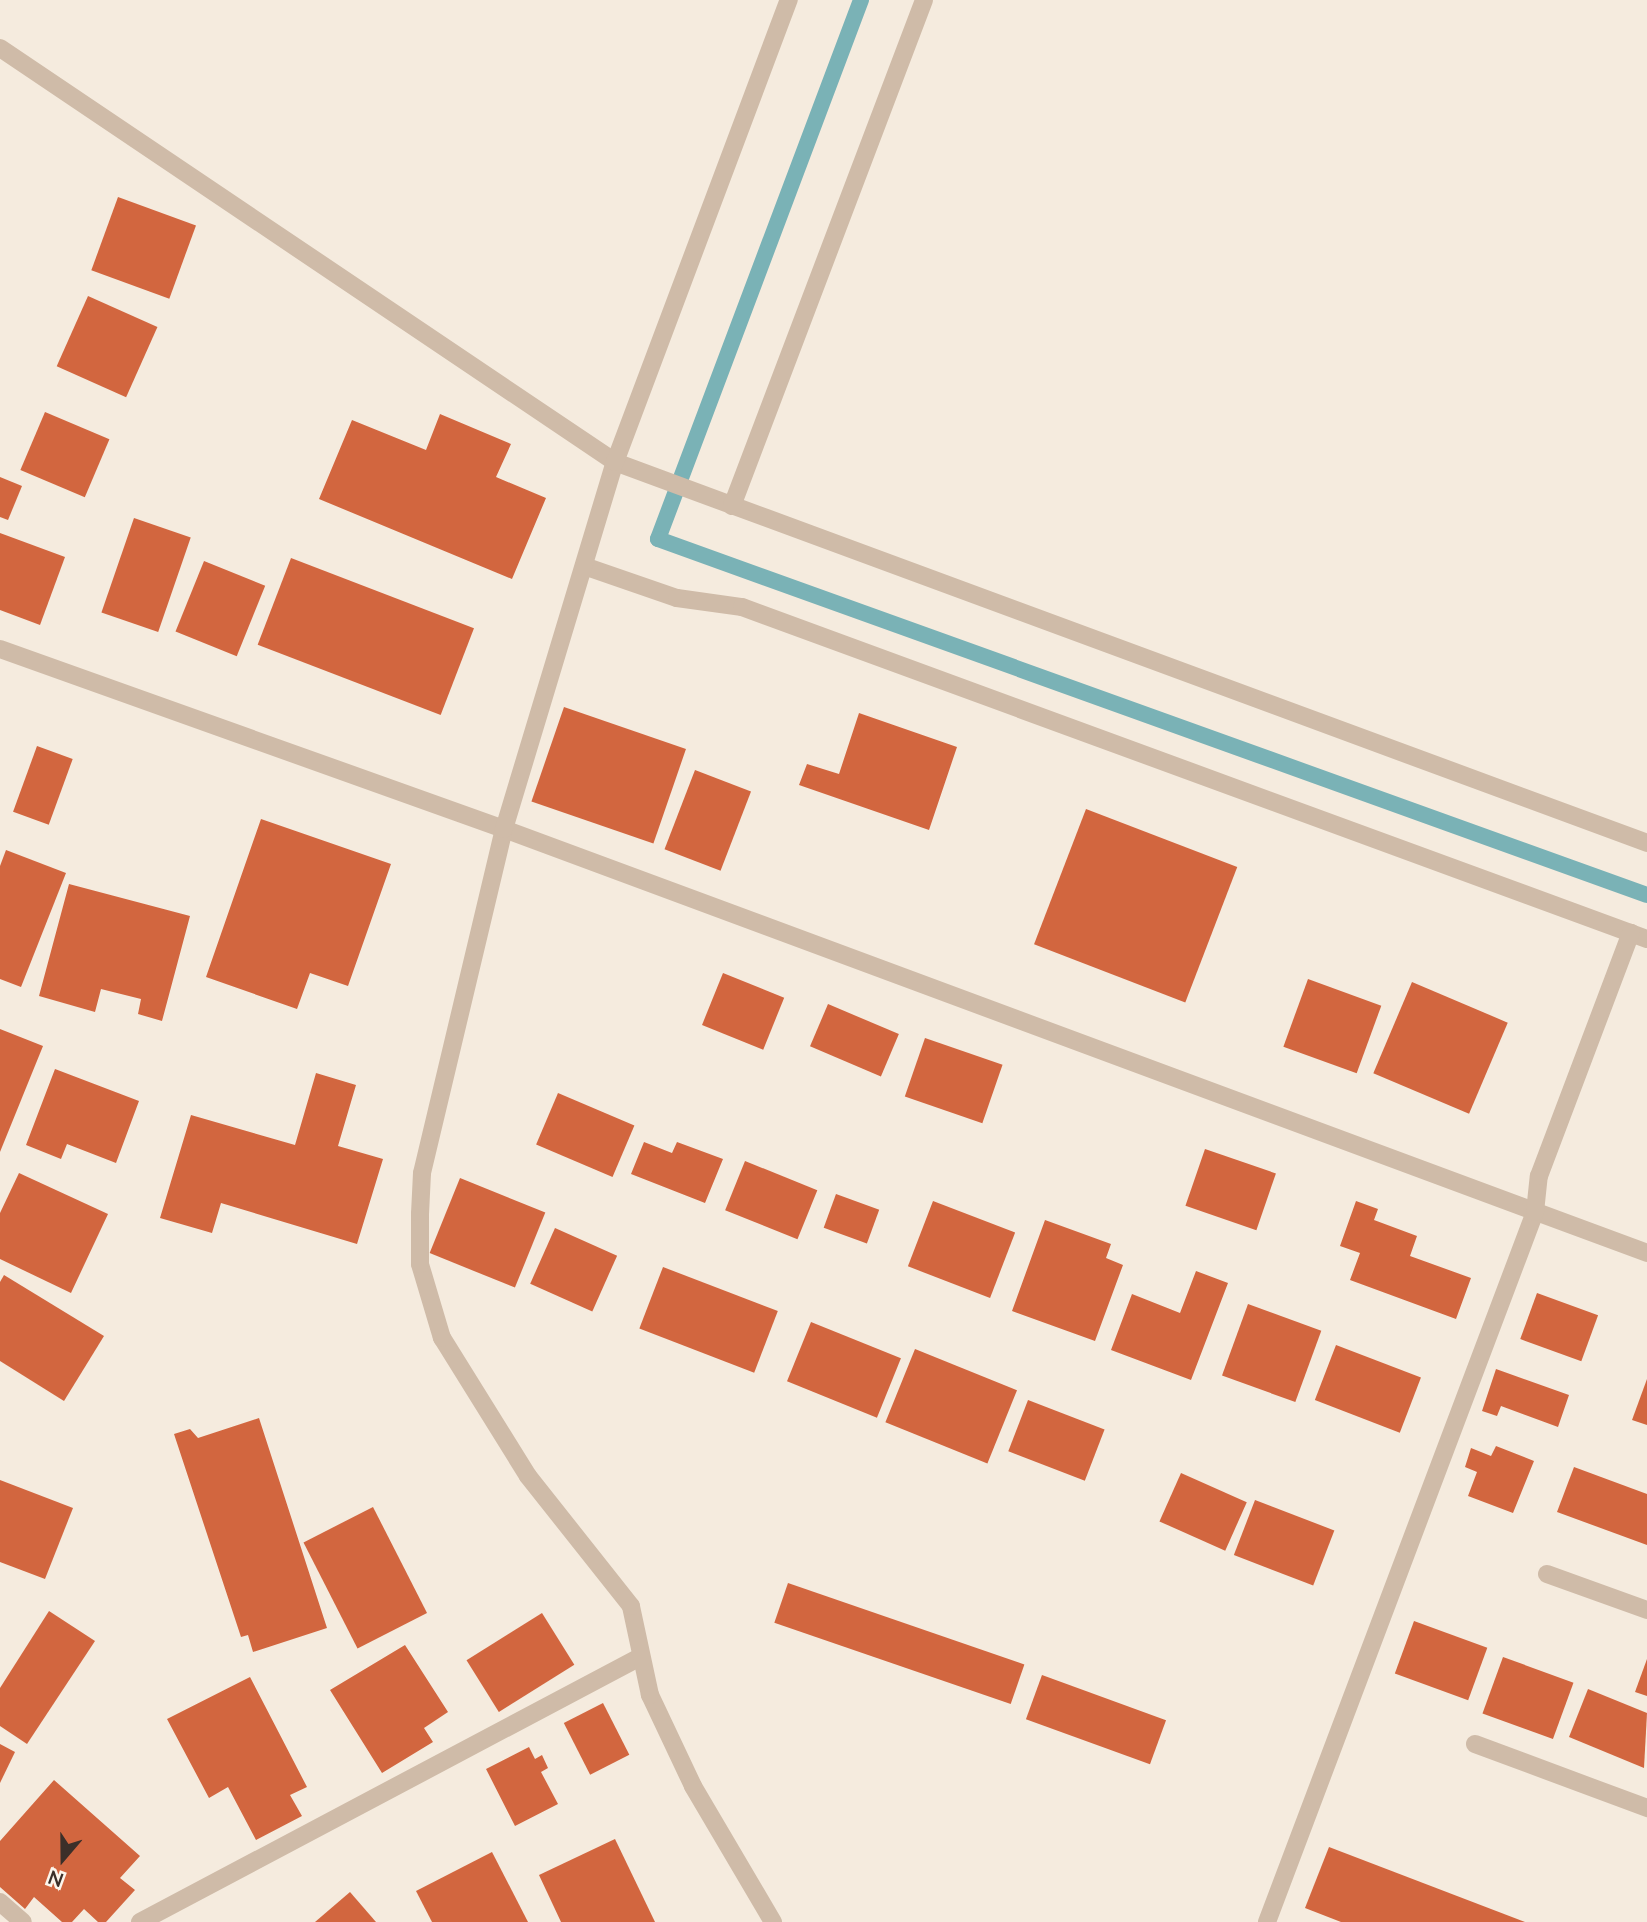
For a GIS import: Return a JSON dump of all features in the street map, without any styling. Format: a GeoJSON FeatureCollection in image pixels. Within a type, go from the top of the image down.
{"type":"FeatureCollection","features":[{"type":"Feature","properties":{"kind":"street"},"geometry":{"type":"LineString","coordinates":[[773,1922],[693,1786],[650,1695],[631,1606],[528,1476],[442,1338],[420,1264],[422,1173],[504,829],[615,462],[789,0]]}},
{"type":"Feature","properties":{"kind":"street"},"geometry":{"type":"LineString","coordinates":[[732,506],[923,0]]}},
{"type":"Feature","properties":{"kind":"street"},"geometry":{"type":"LineString","coordinates":[[0,48],[615,462],[1647,843]]}},
{"type":"Feature","properties":{"kind":"street"},"geometry":{"type":"LineString","coordinates":[[584,566],[677,598],[742,607],[1639,936],[1539,1176],[1535,1212],[1267,1922]]}},
{"type":"Feature","properties":{"kind":"street"},"geometry":{"type":"LineString","coordinates":[[0,649],[504,829],[1647,1253]]}},
{"type":"Feature","properties":{"kind":"street"},"geometry":{"type":"LineString","coordinates":[[1547,1574],[1647,1609]]}},
{"type":"Feature","properties":{"kind":"street"},"geometry":{"type":"LineString","coordinates":[[140,1922],[640,1657]]}},
{"type":"Feature","properties":{"kind":"street"},"geometry":{"type":"LineString","coordinates":[[1475,1744],[1647,1808]]}},
{"type":"Feature","properties":{"kind":"street"},"geometry":{"type":"LineString","coordinates":[[0,1902],[23,1922]]}},
{"type":"Feature","properties":{"kind":"building"},"geometry":{"type":"Polygon","coordinates":[[[118,197],[196,225],[169,299],[91,270],[118,197]]]}},
{"type":"Feature","properties":{"kind":"building"},"geometry":{"type":"Polygon","coordinates":[[[88,296],[157,327],[126,397],[57,366],[88,296]]]}},
{"type":"Feature","properties":{"kind":"building"},"geometry":{"type":"Polygon","coordinates":[[[45,412],[109,439],[85,497],[20,470],[45,412]]]}},
{"type":"Feature","properties":{"kind":"building"},"geometry":{"type":"Polygon","coordinates":[[[440,414],[511,444],[496,477],[546,498],[512,579],[319,499],[352,420],[426,450],[440,414]]]}},
{"type":"Feature","properties":{"kind":"building"},"geometry":{"type":"Polygon","coordinates":[[[0,477],[22,486],[8,520],[0,517],[0,477]]]}},
{"type":"Feature","properties":{"kind":"building"},"geometry":{"type":"Polygon","coordinates":[[[134,518],[191,538],[158,632],[101,613],[134,518]]]}},
{"type":"Feature","properties":{"kind":"building"},"geometry":{"type":"Polygon","coordinates":[[[0,533],[65,557],[40,625],[0,610],[0,533]]]}},
{"type":"Feature","properties":{"kind":"building"},"geometry":{"type":"Polygon","coordinates":[[[291,558],[474,628],[441,715],[258,645],[291,558]]]}},
{"type":"Feature","properties":{"kind":"building"},"geometry":{"type":"Polygon","coordinates":[[[204,561],[265,586],[237,656],[176,631],[204,561]]]}},
{"type":"Feature","properties":{"kind":"building"},"geometry":{"type":"Polygon","coordinates":[[[564,707],[686,749],[653,844],[531,802],[564,707]]]}},
{"type":"Feature","properties":{"kind":"building"},"geometry":{"type":"Polygon","coordinates":[[[859,713],[957,747],[929,830],[799,785],[807,764],[839,774],[859,713]]]}},
{"type":"Feature","properties":{"kind":"building"},"geometry":{"type":"Polygon","coordinates":[[[37,746],[73,759],[49,825],[13,812],[37,746]]]}},
{"type":"Feature","properties":{"kind":"building"},"geometry":{"type":"Polygon","coordinates":[[[695,770],[751,792],[721,871],[665,849],[695,770]]]}},
{"type":"Feature","properties":{"kind":"building"},"geometry":{"type":"Polygon","coordinates":[[[1086,809],[1237,867],[1185,1002],[1034,944],[1086,809]]]}},
{"type":"Feature","properties":{"kind":"building"},"geometry":{"type":"Polygon","coordinates":[[[261,819],[391,864],[348,986],[310,973],[297,1009],[206,977],[261,819]]]}},
{"type":"Feature","properties":{"kind":"building"},"geometry":{"type":"Polygon","coordinates":[[[6,850],[66,873],[21,987],[0,979],[0,866],[6,850]]]}},
{"type":"Feature","properties":{"kind":"building"},"geometry":{"type":"Polygon","coordinates":[[[69,884],[190,916],[162,1021],[138,1014],[141,999],[101,989],[95,1012],[39,996],[69,884]]]}},
{"type":"Feature","properties":{"kind":"building"},"geometry":{"type":"Polygon","coordinates":[[[723,973],[784,998],[763,1050],[702,1025],[723,973]]]}},
{"type":"Feature","properties":{"kind":"building"},"geometry":{"type":"Polygon","coordinates":[[[1308,979],[1381,1006],[1357,1073],[1283,1047],[1308,979]]]}},
{"type":"Feature","properties":{"kind":"building"},"geometry":{"type":"Polygon","coordinates":[[[1412,982],[1508,1023],[1469,1114],[1373,1073],[1412,982]]]}},
{"type":"Feature","properties":{"kind":"building"},"geometry":{"type":"Polygon","coordinates":[[[828,1004],[899,1034],[881,1076],[810,1046],[828,1004]]]}},
{"type":"Feature","properties":{"kind":"building"},"geometry":{"type":"Polygon","coordinates":[[[0,1029],[43,1046],[0,1152],[0,1029]]]}},
{"type":"Feature","properties":{"kind":"building"},"geometry":{"type":"Polygon","coordinates":[[[925,1038],[1003,1065],[982,1123],[905,1097],[925,1038]]]}},
{"type":"Feature","properties":{"kind":"building"},"geometry":{"type":"Polygon","coordinates":[[[55,1069],[139,1101],[116,1163],[67,1144],[61,1159],[26,1145],[55,1069]]]}},
{"type":"Feature","properties":{"kind":"building"},"geometry":{"type":"Polygon","coordinates":[[[316,1073],[356,1085],[338,1146],[383,1159],[357,1244],[221,1203],[212,1233],[160,1218],[191,1115],[295,1145],[316,1073]]]}},
{"type":"Feature","properties":{"kind":"building"},"geometry":{"type":"Polygon","coordinates":[[[558,1093],[634,1125],[613,1177],[536,1145],[558,1093]]]}},
{"type":"Feature","properties":{"kind":"building"},"geometry":{"type":"Polygon","coordinates":[[[644,1142],[672,1153],[677,1142],[723,1159],[705,1203],[631,1174],[644,1142]]]}},
{"type":"Feature","properties":{"kind":"building"},"geometry":{"type":"Polygon","coordinates":[[[1205,1149],[1276,1173],[1256,1230],[1185,1206],[1205,1149]]]}},
{"type":"Feature","properties":{"kind":"building"},"geometry":{"type":"Polygon","coordinates":[[[745,1161],[817,1190],[797,1239],[725,1210],[745,1161]]]}},
{"type":"Feature","properties":{"kind":"building"},"geometry":{"type":"Polygon","coordinates":[[[19,1173],[108,1214],[71,1293],[0,1259],[0,1213],[19,1173]]]}},
{"type":"Feature","properties":{"kind":"building"},"geometry":{"type":"Polygon","coordinates":[[[460,1178],[545,1212],[515,1288],[430,1253],[460,1178]]]}},
{"type":"Feature","properties":{"kind":"building"},"geometry":{"type":"Polygon","coordinates":[[[836,1194],[879,1210],[867,1244],[824,1228],[836,1194]]]}},
{"type":"Feature","properties":{"kind":"building"},"geometry":{"type":"Polygon","coordinates":[[[933,1201],[1015,1233],[990,1298],[908,1266],[933,1201]]]}},
{"type":"Feature","properties":{"kind":"building"},"geometry":{"type":"Polygon","coordinates":[[[1356,1201],[1378,1209],[1374,1220],[1417,1236],[1410,1256],[1471,1278],[1456,1319],[1350,1280],[1360,1253],[1340,1246],[1356,1201]]]}},
{"type":"Feature","properties":{"kind":"building"},"geometry":{"type":"Polygon","coordinates":[[[1045,1220],[1111,1244],[1106,1258],[1123,1265],[1095,1341],[1012,1311],[1045,1220]]]}},
{"type":"Feature","properties":{"kind":"building"},"geometry":{"type":"Polygon","coordinates":[[[555,1228],[617,1256],[592,1311],[530,1284],[555,1228]]]}},
{"type":"Feature","properties":{"kind":"building"},"geometry":{"type":"Polygon","coordinates":[[[663,1267],[778,1311],[754,1373],[639,1329],[663,1267]]]}},
{"type":"Feature","properties":{"kind":"building"},"geometry":{"type":"Polygon","coordinates":[[[1196,1271],[1228,1283],[1191,1380],[1111,1350],[1132,1294],[1180,1313],[1196,1271]]]}},
{"type":"Feature","properties":{"kind":"building"},"geometry":{"type":"Polygon","coordinates":[[[4,1275],[104,1336],[64,1401],[0,1361],[0,1282],[4,1275]]]}},
{"type":"Feature","properties":{"kind":"building"},"geometry":{"type":"Polygon","coordinates":[[[1537,1293],[1598,1315],[1581,1361],[1520,1339],[1537,1293]]]}},
{"type":"Feature","properties":{"kind":"building"},"geometry":{"type":"Polygon","coordinates":[[[1248,1304],[1321,1331],[1295,1402],[1222,1375],[1248,1304]]]}},
{"type":"Feature","properties":{"kind":"building"},"geometry":{"type":"Polygon","coordinates":[[[811,1322],[901,1358],[877,1418],[787,1381],[811,1322]]]}},
{"type":"Feature","properties":{"kind":"building"},"geometry":{"type":"Polygon","coordinates":[[[1336,1345],[1421,1378],[1400,1433],[1315,1400],[1336,1345]]]}},
{"type":"Feature","properties":{"kind":"building"},"geometry":{"type":"Polygon","coordinates":[[[915,1349],[1017,1390],[987,1463],[885,1422],[915,1349]]]}},
{"type":"Feature","properties":{"kind":"building"},"geometry":{"type":"Polygon","coordinates":[[[1496,1369],[1569,1395],[1558,1427],[1501,1406],[1497,1416],[1482,1411],[1496,1369]]]}},
{"type":"Feature","properties":{"kind":"building"},"geometry":{"type":"Polygon","coordinates":[[[1647,1379],[1647,1425],[1632,1420],[1647,1379]]]}},
{"type":"Feature","properties":{"kind":"building"},"geometry":{"type":"Polygon","coordinates":[[[1028,1400],[1105,1429],[1085,1481],[1008,1451],[1028,1400]]]}},
{"type":"Feature","properties":{"kind":"building"},"geometry":{"type":"Polygon","coordinates":[[[259,1418],[327,1628],[253,1652],[248,1635],[241,1637],[174,1434],[190,1429],[198,1438],[259,1418]]]}},
{"type":"Feature","properties":{"kind":"building"},"geometry":{"type":"Polygon","coordinates":[[[1496,1446],[1534,1461],[1513,1513],[1468,1496],[1477,1472],[1465,1467],[1471,1448],[1491,1456],[1496,1446]]]}},
{"type":"Feature","properties":{"kind":"building"},"geometry":{"type":"Polygon","coordinates":[[[1574,1467],[1647,1494],[1647,1545],[1557,1512],[1574,1467]]]}},
{"type":"Feature","properties":{"kind":"building"},"geometry":{"type":"Polygon","coordinates":[[[1181,1473],[1247,1502],[1225,1551],[1159,1521],[1181,1473]]]}},
{"type":"Feature","properties":{"kind":"building"},"geometry":{"type":"Polygon","coordinates":[[[0,1480],[73,1508],[45,1579],[0,1562],[0,1480]]]}},
{"type":"Feature","properties":{"kind":"building"},"geometry":{"type":"Polygon","coordinates":[[[1255,1500],[1334,1530],[1313,1586],[1234,1555],[1255,1500]]]}},
{"type":"Feature","properties":{"kind":"building"},"geometry":{"type":"Polygon","coordinates":[[[373,1507],[427,1613],[358,1648],[304,1542],[373,1507]]]}},
{"type":"Feature","properties":{"kind":"building"},"geometry":{"type":"Polygon","coordinates":[[[788,1583],[1024,1664],[1011,1704],[774,1623],[788,1583]]]}},
{"type":"Feature","properties":{"kind":"building"},"geometry":{"type":"Polygon","coordinates":[[[49,1611],[95,1641],[27,1744],[0,1726],[0,1688],[49,1611]]]}},
{"type":"Feature","properties":{"kind":"building"},"geometry":{"type":"Polygon","coordinates":[[[542,1613],[574,1665],[499,1712],[467,1660],[542,1613]]]}},
{"type":"Feature","properties":{"kind":"building"},"geometry":{"type":"Polygon","coordinates":[[[1414,1621],[1487,1648],[1468,1700],[1395,1674],[1414,1621]]]}},
{"type":"Feature","properties":{"kind":"building"},"geometry":{"type":"Polygon","coordinates":[[[405,1645],[448,1712],[424,1728],[433,1742],[382,1773],[330,1690],[405,1645]]]}},
{"type":"Feature","properties":{"kind":"building"},"geometry":{"type":"Polygon","coordinates":[[[1503,1657],[1573,1683],[1553,1739],[1482,1713],[1503,1657]]]}},
{"type":"Feature","properties":{"kind":"building"},"geometry":{"type":"Polygon","coordinates":[[[1647,1659],[1647,1696],[1635,1692],[1647,1659]]]}},
{"type":"Feature","properties":{"kind":"building"},"geometry":{"type":"Polygon","coordinates":[[[1042,1675],[1166,1720],[1150,1764],[1026,1719],[1042,1675]]]}},
{"type":"Feature","properties":{"kind":"building"},"geometry":{"type":"Polygon","coordinates":[[[250,1677],[307,1787],[290,1795],[302,1816],[256,1840],[228,1787],[209,1798],[167,1719],[250,1677]]]}},
{"type":"Feature","properties":{"kind":"building"},"geometry":{"type":"Polygon","coordinates":[[[1588,1689],[1647,1713],[1644,1768],[1569,1737],[1588,1689]]]}},
{"type":"Feature","properties":{"kind":"building"},"geometry":{"type":"Polygon","coordinates":[[[603,1703],[629,1755],[590,1775],[564,1723],[603,1703]]]}},
{"type":"Feature","properties":{"kind":"building"},"geometry":{"type":"Polygon","coordinates":[[[0,1744],[15,1752],[0,1783],[0,1744]]]}},
{"type":"Feature","properties":{"kind":"building"},"geometry":{"type":"Polygon","coordinates":[[[529,1747],[535,1759],[542,1755],[548,1768],[541,1772],[558,1804],[515,1826],[486,1769],[529,1747]]]}},
{"type":"Feature","properties":{"kind":"building"},"geometry":{"type":"Polygon","coordinates":[[[54,1780],[140,1856],[120,1878],[135,1890],[106,1922],[98,1922],[84,1909],[72,1922],[62,1922],[34,1897],[25,1909],[0,1887],[0,1841],[54,1780]]]}},
{"type":"Feature","properties":{"kind":"building"},"geometry":{"type":"Polygon","coordinates":[[[615,1839],[655,1922],[561,1922],[539,1875],[615,1839]]]}},
{"type":"Feature","properties":{"kind":"building"},"geometry":{"type":"Polygon","coordinates":[[[1329,1847],[1525,1922],[1341,1922],[1305,1908],[1329,1847]]]}},
{"type":"Feature","properties":{"kind":"building"},"geometry":{"type":"Polygon","coordinates":[[[492,1852],[528,1922],[432,1922],[416,1891],[492,1852]]]}},
{"type":"Feature","properties":{"kind":"building"},"geometry":{"type":"Polygon","coordinates":[[[350,1892],[376,1922],[315,1922],[350,1892]]]}},
{"type":"Feature","properties":{"kind":"waterway"},"geometry":{"type":"LineString","coordinates":[[861,0],[658,539],[1647,895]]}}]}
